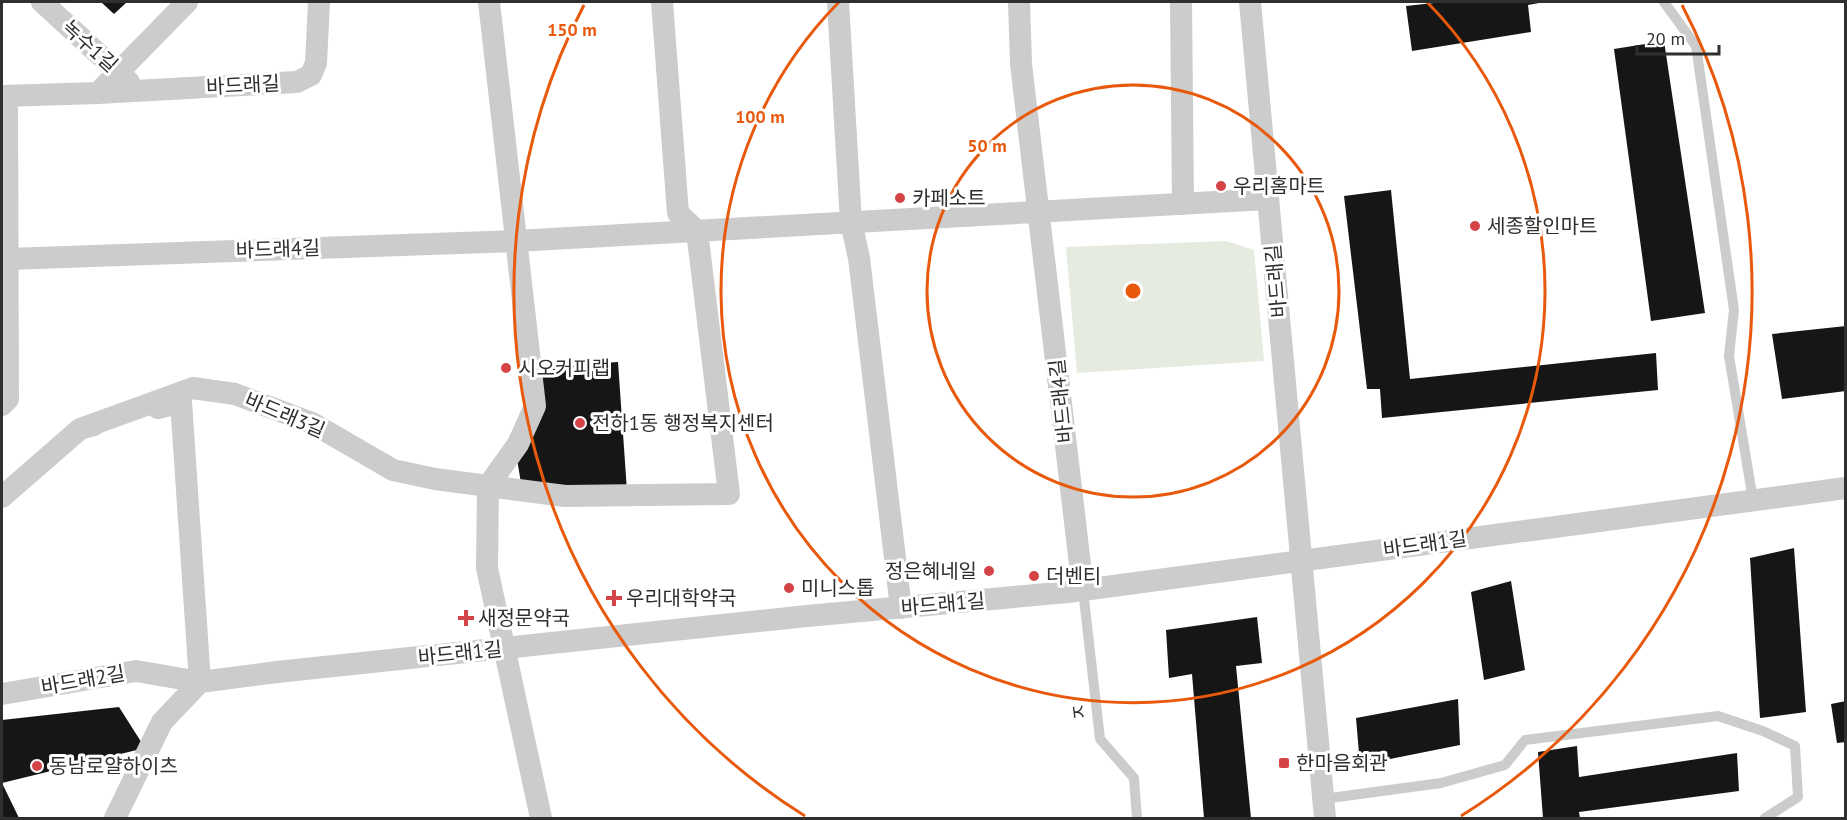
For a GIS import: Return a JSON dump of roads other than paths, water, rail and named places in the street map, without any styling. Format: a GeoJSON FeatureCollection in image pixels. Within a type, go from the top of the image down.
{"type":"FeatureCollection","features":[{"type":"Feature","properties":{"kind":"street","name":"녹수1길"},"geometry":{"type":"LineString","coordinates":[[42,2],[139,91]]}},
{"type":"Feature","properties":{"kind":"street"},"geometry":{"type":"LineString","coordinates":[[98,93],[187,2]]}},
{"type":"Feature","properties":{"kind":"street","name":"바드래길"},"geometry":{"type":"LineString","coordinates":[[4,96],[297,82],[311,75],[316,63],[319,2]]}},
{"type":"Feature","properties":{"kind":"street"},"geometry":{"type":"LineString","coordinates":[[489,2],[535,406],[518,444],[488,486],[487,568],[541,819]]}},
{"type":"Feature","properties":{"kind":"street"},"geometry":{"type":"LineString","coordinates":[[488,486],[565,496],[729,494],[697,231],[678,213],[662,2]]}},
{"type":"Feature","properties":{"kind":"street"},"geometry":{"type":"LineString","coordinates":[[838,2],[851,222],[859,258],[901,608]]}},
{"type":"Feature","properties":{"kind":"street"},"geometry":{"type":"LineString","coordinates":[[1019,2],[1021,64],[1038,212]]}},
{"type":"Feature","properties":{"kind":"street"},"geometry":{"type":"LineString","coordinates":[[1181,2],[1183,204]]}},
{"type":"Feature","properties":{"kind":"street","name":"바드래길"},"geometry":{"type":"LineString","coordinates":[[1250,2],[1324,809]]}},
{"type":"Feature","properties":{"kind":"street"},"geometry":{"type":"LineString","coordinates":[[2,405],[8,399],[8,259],[4,96]]}},
{"type":"Feature","properties":{"kind":"street","name":"바드래4길"},"geometry":{"type":"LineString","coordinates":[[8,259],[515,241],[1269,200]]}},
{"type":"Feature","properties":{"kind":"street","name":"바드래4길"},"geometry":{"type":"LineString","coordinates":[[1038,212],[1083,590]]}},
{"type":"Feature","properties":{"kind":"street","name":"바드래3길"},"geometry":{"type":"LineString","coordinates":[[2,497],[80,429],[193,388],[235,394],[312,423],[393,470],[488,486]]}},
{"type":"Feature","properties":{"kind":"street","name":"바드래3길"},"geometry":{"type":"LineString","coordinates":[[80,429],[181,402],[200,682]]}},
{"type":"Feature","properties":{"kind":"street","name":"바드래1길"},"geometry":{"type":"LineString","coordinates":[[200,682],[504,648],[1083,590],[1845,488]]}},
{"type":"Feature","properties":{"kind":"street","name":"바드래2길"},"geometry":{"type":"LineString","coordinates":[[2,694],[136,670],[200,682]]}},
{"type":"Feature","properties":{"kind":"street"},"geometry":{"type":"LineString","coordinates":[[115,819],[162,722],[200,682]]}},
{"type":"Feature","properties":{"kind":"lane"},"geometry":{"type":"LineString","coordinates":[[1664,2],[1696,46],[1734,310],[1729,356],[1753,500]]}},
{"type":"Feature","properties":{"kind":"lane","name":"ㅈ"},"geometry":{"type":"LineString","coordinates":[[1083,590],[1100,740],[1134,778],[1137,819]]}},
{"type":"Feature","properties":{"kind":"lane"},"geometry":{"type":"LineString","coordinates":[[1324,809],[1441,783],[1505,765],[1525,740],[1718,716],[1763,731],[1795,746],[1798,797],[1765,819]]}},
{"type":"Feature","properties":{"kind":"place","name":"우리홈마트"},"geometry":{"type":"Point","coordinates":[1221,186]}},
{"type":"Feature","properties":{"kind":"place","name":"카페소트"},"geometry":{"type":"Point","coordinates":[900,198]}},
{"type":"Feature","properties":{"kind":"place","name":"세종할인마트"},"geometry":{"type":"Point","coordinates":[1475,226]}},
{"type":"Feature","properties":{"kind":"place","name":"시오커피랩"},"geometry":{"type":"Point","coordinates":[506,368]}},
{"type":"Feature","properties":{"kind":"place","name":"전하1동 행정복지센터"},"geometry":{"type":"Point","coordinates":[580,423]}},
{"type":"Feature","properties":{"kind":"place","name":"정은혜네일"},"geometry":{"type":"Point","coordinates":[989,571]}},
{"type":"Feature","properties":{"kind":"place","name":"더벤티"},"geometry":{"type":"Point","coordinates":[1034,576]}},
{"type":"Feature","properties":{"kind":"place","name":"미니스톱"},"geometry":{"type":"Point","coordinates":[789,588]}},
{"type":"Feature","properties":{"kind":"place","name":"우리대학약국"},"geometry":{"type":"Point","coordinates":[614,598]}},
{"type":"Feature","properties":{"kind":"place","name":"새정문약국"},"geometry":{"type":"Point","coordinates":[466,618]}},
{"type":"Feature","properties":{"kind":"place","name":"한마음회관"},"geometry":{"type":"Point","coordinates":[1284,763]}},
{"type":"Feature","properties":{"kind":"place","name":"동남로얄하이츠"},"geometry":{"type":"Point","coordinates":[37,766]}}]}
